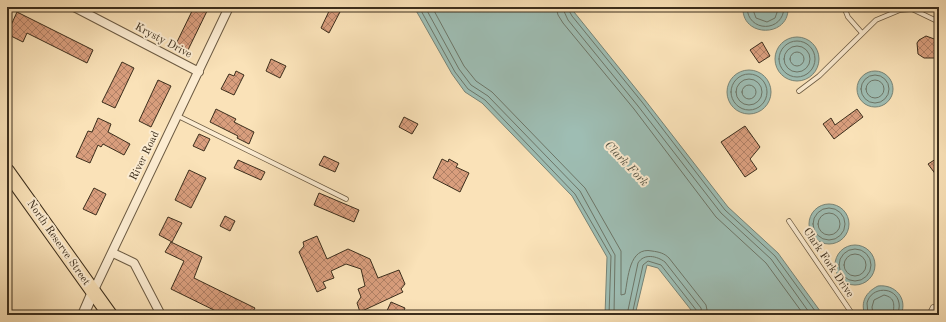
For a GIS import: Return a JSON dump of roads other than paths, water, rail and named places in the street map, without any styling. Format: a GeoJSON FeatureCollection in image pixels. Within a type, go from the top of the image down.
{"type":"FeatureCollection","features":[{"type":"Feature","properties":{"kind":"highway","name":"North Reserve Street"},"geometry":{"type":"LineString","coordinates":[[7,171],[110,315]]}},
{"type":"Feature","properties":{"kind":"street","name":"Krysty Drive"},"geometry":{"type":"LineString","coordinates":[[74,7],[198,72]]}},
{"type":"Feature","properties":{"kind":"street","name":"River Road"},"geometry":{"type":"LineString","coordinates":[[83,315],[229,7]]}},
{"type":"Feature","properties":{"kind":"street"},"geometry":{"type":"LineString","coordinates":[[113,253],[134,263],[161,315]]}},
{"type":"Feature","properties":{"kind":"lane"},"geometry":{"type":"LineString","coordinates":[[844,7],[848,17],[862,33]]}},
{"type":"Feature","properties":{"kind":"lane"},"geometry":{"type":"LineString","coordinates":[[799,91],[819,76],[876,20],[900,10],[910,8],[939,22]]}},
{"type":"Feature","properties":{"kind":"lane"},"geometry":{"type":"LineString","coordinates":[[178,116],[346,199]]}},
{"type":"Feature","properties":{"kind":"lane","name":"Clark Fork Drive"},"geometry":{"type":"LineString","coordinates":[[789,221],[853,315]]}},
{"type":"Feature","properties":{"kind":"lane"},"geometry":{"type":"LineString","coordinates":[[929,315],[933,307]]}},
{"type":"Feature","properties":{"kind":"water","name":"Clark Fork"},"geometry":{"type":"Polygon","coordinates":[[[414,7],[570,7],[645,100],[728,207],[778,253],[823,315],[695,315],[658,268],[647,265],[635,315],[605,315],[607,257],[572,196],[482,103],[465,92],[452,74],[414,7]]]}},
{"type":"Feature","properties":{"kind":"water"},"geometry":{"type":"Polygon","coordinates":[[[743,7],[788,7],[787,17],[782,24],[774,29],[757,29],[749,24],[744,17],[743,7]]]}},
{"type":"Feature","properties":{"kind":"water"},"geometry":{"type":"Polygon","coordinates":[[[793,37],[801,37],[806,38],[813,43],[818,50],[818,68],[813,75],[806,80],[793,81],[785,78],[778,71],[775,63],[775,55],[778,47],[785,40],[793,37]]]}},
{"type":"Feature","properties":{"kind":"water"},"geometry":{"type":"Polygon","coordinates":[[[745,70],[753,70],[758,71],[765,76],[770,83],[770,101],[765,108],[758,113],[745,114],[737,111],[730,104],[727,96],[727,88],[730,80],[737,73],[745,70]]]}},
{"type":"Feature","properties":{"kind":"water"},"geometry":{"type":"Polygon","coordinates":[[[879,71],[888,76],[892,82],[892,96],[888,102],[879,107],[871,107],[862,102],[858,96],[857,85],[862,76],[868,72],[879,71]]]}},
{"type":"Feature","properties":{"kind":"water"},"geometry":{"type":"Polygon","coordinates":[[[833,204],[840,207],[846,213],[849,224],[848,232],[840,241],[833,244],[825,244],[818,241],[810,232],[809,220],[812,213],[821,205],[833,204]]]}},
{"type":"Feature","properties":{"kind":"water"},"geometry":{"type":"Polygon","coordinates":[[[859,245],[866,248],[872,254],[875,265],[874,273],[866,282],[859,285],[851,285],[844,282],[836,273],[835,261],[838,254],[847,246],[859,245]]]}},
{"type":"Feature","properties":{"kind":"water"},"geometry":{"type":"Polygon","coordinates":[[[878,286],[890,287],[898,293],[903,303],[901,315],[865,315],[863,306],[865,298],[870,291],[878,286]]]}}]}
